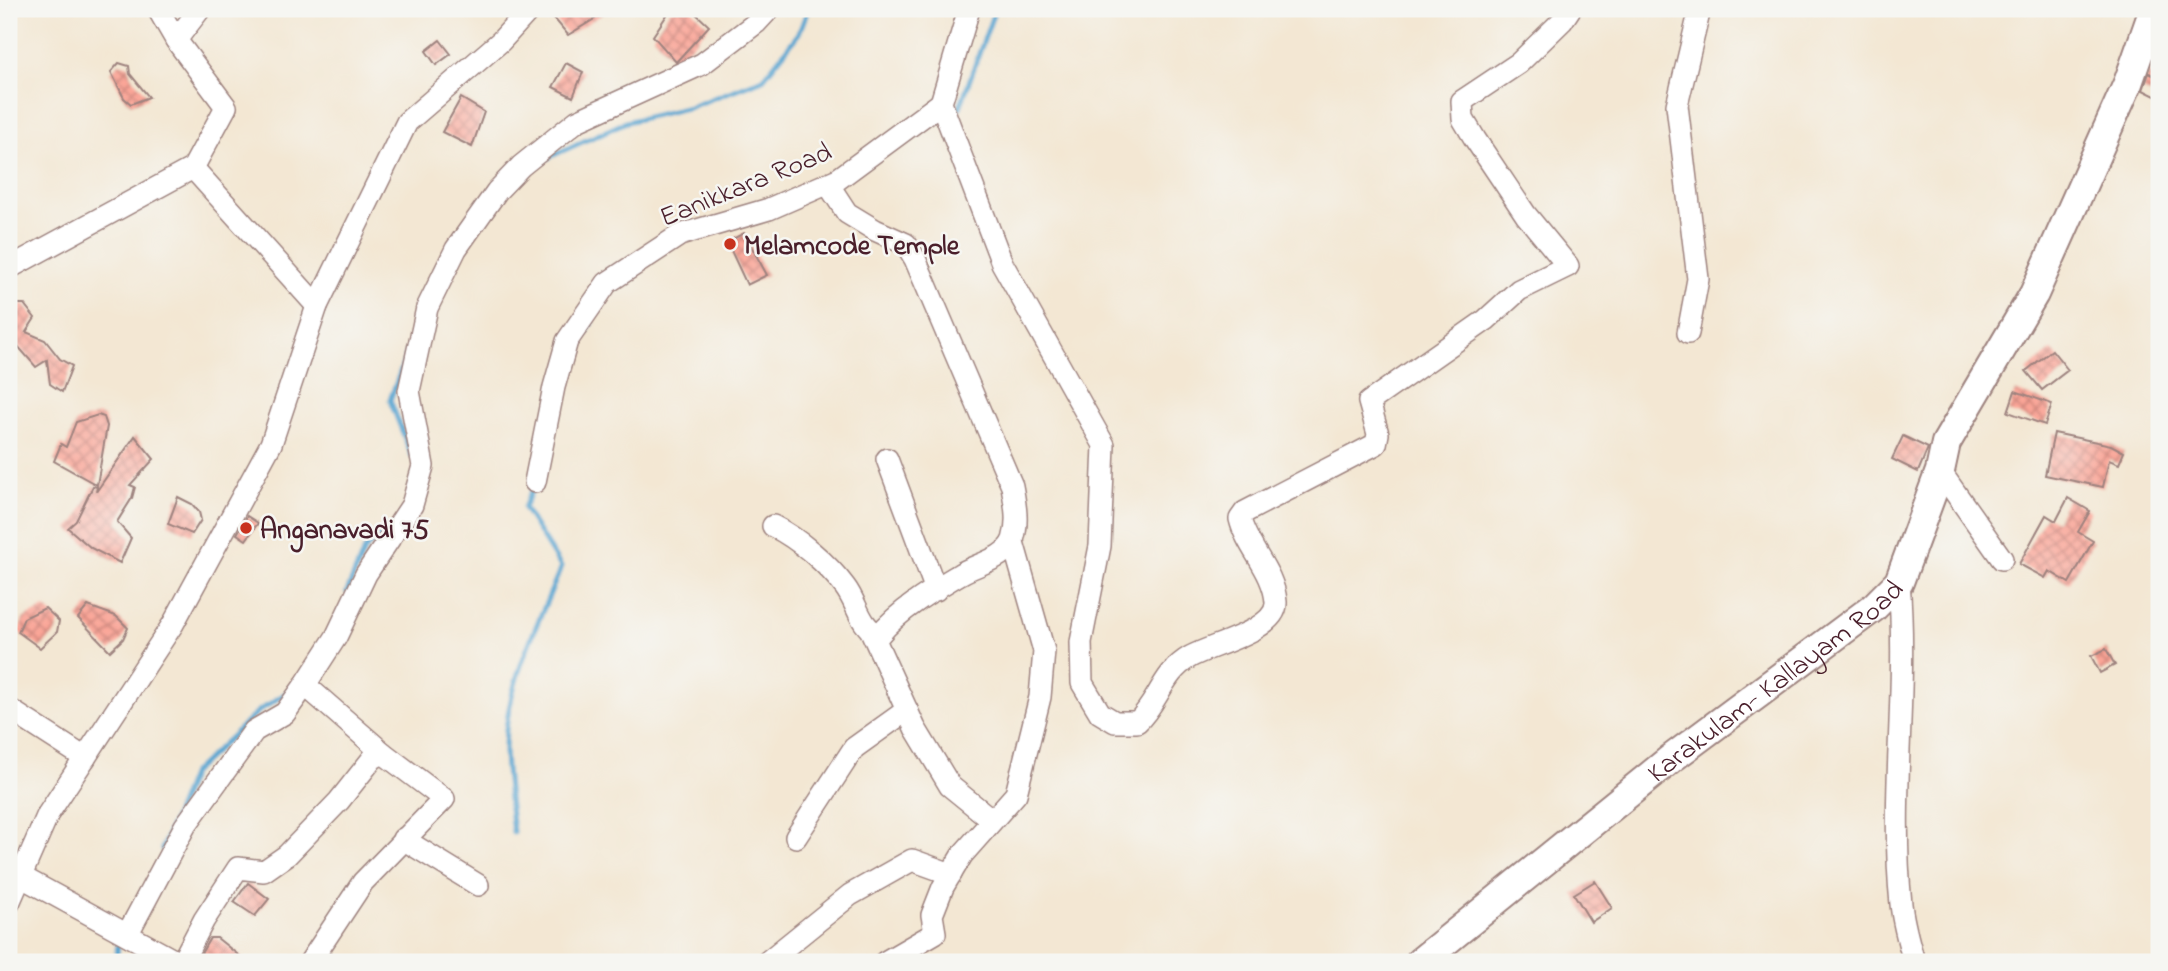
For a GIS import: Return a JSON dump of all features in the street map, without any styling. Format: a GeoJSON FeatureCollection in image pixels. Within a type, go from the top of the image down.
{"type":"FeatureCollection","features":[{"type":"Feature","properties":{"kind":"street"},"geometry":{"type":"LineString","coordinates":[[9,268],[192,168],[226,107],[176,40],[158,9]]}},
{"type":"Feature","properties":{"kind":"street"},"geometry":{"type":"LineString","coordinates":[[176,40],[200,9]]}},
{"type":"Feature","properties":{"kind":"street"},"geometry":{"type":"LineString","coordinates":[[9,903],[48,814],[173,624],[271,444],[317,306],[407,122],[501,41],[530,9]]}},
{"type":"Feature","properties":{"kind":"street"},"geometry":{"type":"LineString","coordinates":[[122,930],[186,826],[254,732],[285,713],[305,685],[336,637],[366,574],[412,505],[423,466],[409,391],[427,308],[456,248],[497,191],[521,166],[577,121],[702,64],[756,23],[769,9]]}},
{"type":"Feature","properties":{"kind":"street"},"geometry":{"type":"LineString","coordinates":[[969,9],[944,112],[1002,263],[1104,445],[1100,546],[1081,642],[1082,683],[1100,713],[1115,722],[1137,722],[1149,711],[1164,679],[1188,658],[1268,621],[1276,605],[1273,586],[1245,538],[1240,519],[1245,512],[1376,444],[1378,434],[1368,402],[1486,320],[1518,290],[1569,266],[1526,215],[1475,139],[1463,119],[1462,101],[1519,63],[1562,21],[1570,9]]}},
{"type":"Feature","properties":{"kind":"street"},"geometry":{"type":"LineString","coordinates":[[1688,333],[1698,279],[1676,104],[1701,14],[1700,9]]}},
{"type":"Feature","properties":{"kind":"street","name":"Karakulam- Kallayam Road"},"geometry":{"type":"LineString","coordinates":[[1420,962],[1672,758],[1873,608],[1899,582],[1940,471],[1946,443],[2034,294],[2129,83],[2154,9]]}},
{"type":"Feature","properties":{"kind":"street","name":"Eanikkara Road"},"geometry":{"type":"LineString","coordinates":[[535,482],[554,387],[567,341],[607,283],[680,235],[830,188],[944,112]]}},
{"type":"Feature","properties":{"kind":"street"},"geometry":{"type":"LineString","coordinates":[[192,168],[317,306]]}},
{"type":"Feature","properties":{"kind":"street"},"geometry":{"type":"LineString","coordinates":[[830,188],[847,213],[874,230],[906,243],[915,259],[1012,486],[1016,508],[1013,542],[1044,651],[1033,729],[1016,794],[992,820],[951,874],[934,905],[932,915],[935,933],[885,962]]}},
{"type":"Feature","properties":{"kind":"street"},"geometry":{"type":"LineString","coordinates":[[887,459],[936,590]]}},
{"type":"Feature","properties":{"kind":"street"},"geometry":{"type":"LineString","coordinates":[[1940,471],[2001,559]]}},
{"type":"Feature","properties":{"kind":"street"},"geometry":{"type":"LineString","coordinates":[[773,526],[825,564],[846,588],[871,631],[907,710],[950,786],[992,820]]}},
{"type":"Feature","properties":{"kind":"street"},"geometry":{"type":"LineString","coordinates":[[871,631],[879,635],[887,625],[936,590],[963,572],[989,561],[1013,542]]}},
{"type":"Feature","properties":{"kind":"street"},"geometry":{"type":"LineString","coordinates":[[1899,582],[1903,632],[1898,849],[1901,907],[1913,962]]}},
{"type":"Feature","properties":{"kind":"street"},"geometry":{"type":"LineString","coordinates":[[305,685],[383,753],[444,799],[363,882],[314,961]]}},
{"type":"Feature","properties":{"kind":"street"},"geometry":{"type":"LineString","coordinates":[[9,709],[85,758]]}},
{"type":"Feature","properties":{"kind":"street"},"geometry":{"type":"LineString","coordinates":[[796,837],[854,748],[907,710]]}},
{"type":"Feature","properties":{"kind":"street"},"geometry":{"type":"LineString","coordinates":[[20,876],[180,962],[238,868],[264,871],[287,855],[339,801],[373,758],[383,753]]}},
{"type":"Feature","properties":{"kind":"street"},"geometry":{"type":"LineString","coordinates":[[403,839],[478,885]]}},
{"type":"Feature","properties":{"kind":"street"},"geometry":{"type":"LineString","coordinates":[[767,962],[850,895],[912,860],[951,874]]}},
{"type":"Feature","properties":{"kind":"building"},"geometry":{"type":"Polygon","coordinates":[[[559,9],[611,9],[568,35],[553,17],[559,9]]]}},
{"type":"Feature","properties":{"kind":"building"},"geometry":{"type":"Polygon","coordinates":[[[671,9],[691,9],[709,26],[676,62],[653,36],[671,9]]]}},
{"type":"Feature","properties":{"kind":"building"},"geometry":{"type":"Polygon","coordinates":[[[440,40],[451,54],[436,65],[426,51],[440,40]]]}},
{"type":"Feature","properties":{"kind":"building"},"geometry":{"type":"Polygon","coordinates":[[[119,63],[129,66],[130,74],[149,97],[131,104],[124,98],[111,72],[119,63]]]}},
{"type":"Feature","properties":{"kind":"building"},"geometry":{"type":"Polygon","coordinates":[[[566,63],[583,72],[573,97],[553,87],[566,63]]]}},
{"type":"Feature","properties":{"kind":"building"},"geometry":{"type":"Polygon","coordinates":[[[2149,73],[2159,78],[2159,98],[2143,90],[2149,73]]]}},
{"type":"Feature","properties":{"kind":"building"},"geometry":{"type":"Polygon","coordinates":[[[461,98],[484,112],[472,147],[442,132],[461,98]]]}},
{"type":"Feature","properties":{"kind":"building","name":"Melamcode Temple"},"geometry":{"type":"Polygon","coordinates":[[[744,233],[767,275],[747,285],[727,242],[744,233]]]}},
{"type":"Feature","properties":{"kind":"building"},"geometry":{"type":"Polygon","coordinates":[[[9,304],[24,304],[35,318],[26,332],[45,340],[60,359],[72,366],[62,392],[50,384],[47,360],[36,367],[9,336],[9,304]]]}},
{"type":"Feature","properties":{"kind":"building"},"geometry":{"type":"Polygon","coordinates":[[[2052,350],[2068,370],[2042,390],[2026,371],[2052,350]]]}},
{"type":"Feature","properties":{"kind":"building"},"geometry":{"type":"Polygon","coordinates":[[[2015,391],[2052,404],[2045,425],[2008,412],[2015,391]]]}},
{"type":"Feature","properties":{"kind":"building"},"geometry":{"type":"Polygon","coordinates":[[[98,415],[104,417],[107,426],[97,485],[54,461],[61,444],[66,447],[76,422],[98,415]]]}},
{"type":"Feature","properties":{"kind":"building"},"geometry":{"type":"Polygon","coordinates":[[[2054,433],[2111,445],[2124,452],[2119,464],[2109,460],[2103,487],[2045,475],[2054,433]]]}},
{"type":"Feature","properties":{"kind":"building"},"geometry":{"type":"Polygon","coordinates":[[[135,436],[154,459],[130,485],[135,487],[132,498],[117,522],[131,538],[120,563],[91,548],[68,528],[76,521],[93,486],[97,487],[96,492],[135,436]]]}},
{"type":"Feature","properties":{"kind":"building"},"geometry":{"type":"Polygon","coordinates":[[[1903,436],[1928,448],[1918,472],[1892,459],[1903,436]]]}},
{"type":"Feature","properties":{"kind":"building"},"geometry":{"type":"Polygon","coordinates":[[[178,497],[192,504],[199,512],[201,520],[192,534],[168,524],[178,497]]]}},
{"type":"Feature","properties":{"kind":"building"},"geometry":{"type":"Polygon","coordinates":[[[2068,498],[2090,511],[2078,532],[2093,541],[2069,583],[2049,571],[2045,578],[2019,564],[2046,515],[2056,521],[2068,498]]]}},
{"type":"Feature","properties":{"kind":"building","name":"Anganavadi 75"},"geometry":{"type":"Polygon","coordinates":[[[247,516],[258,523],[246,540],[237,534],[247,516]]]}},
{"type":"Feature","properties":{"kind":"building"},"geometry":{"type":"Polygon","coordinates":[[[88,606],[116,616],[128,628],[123,639],[110,651],[78,618],[88,606]]]}},
{"type":"Feature","properties":{"kind":"building"},"geometry":{"type":"Polygon","coordinates":[[[45,608],[59,621],[57,632],[40,648],[18,632],[24,618],[45,608]]]}},
{"type":"Feature","properties":{"kind":"building"},"geometry":{"type":"Polygon","coordinates":[[[2106,649],[2115,665],[2100,673],[2091,656],[2106,649]]]}},
{"type":"Feature","properties":{"kind":"building"},"geometry":{"type":"Polygon","coordinates":[[[1595,881],[1612,908],[1591,922],[1574,894],[1595,881]]]}},
{"type":"Feature","properties":{"kind":"building"},"geometry":{"type":"Polygon","coordinates":[[[248,883],[269,899],[255,916],[234,902],[248,883]]]}},
{"type":"Feature","properties":{"kind":"building"},"geometry":{"type":"Polygon","coordinates":[[[210,938],[217,938],[247,962],[211,962],[199,957],[210,938]]]}},
{"type":"Feature","properties":{"kind":"waterway"},"geometry":{"type":"LineString","coordinates":[[547,158],[626,122],[690,107],[763,79],[799,33],[808,9]]}},
{"type":"Feature","properties":{"kind":"waterway"},"geometry":{"type":"LineString","coordinates":[[950,113],[960,107],[995,9]]}},
{"type":"Feature","properties":{"kind":"waterway"},"geometry":{"type":"LineString","coordinates":[[911,138],[941,118]]}},
{"type":"Feature","properties":{"kind":"waterway"},"geometry":{"type":"LineString","coordinates":[[571,361],[591,323]]}},
{"type":"Feature","properties":{"kind":"waterway"},"geometry":{"type":"LineString","coordinates":[[409,348],[390,400],[412,456]]}},
{"type":"Feature","properties":{"kind":"waterway"},"geometry":{"type":"LineString","coordinates":[[513,832],[505,746],[511,700],[525,655],[561,567],[524,508],[533,487]]}},
{"type":"Feature","properties":{"kind":"waterway"},"geometry":{"type":"LineString","coordinates":[[347,592],[364,551],[385,529]]}},
{"type":"Feature","properties":{"kind":"waterway"},"geometry":{"type":"LineString","coordinates":[[162,849],[192,773],[260,710],[291,690]]}},
{"type":"Feature","properties":{"kind":"waterway"},"geometry":{"type":"LineString","coordinates":[[116,962],[119,935]]}},
{"type":"Feature","properties":{"kind":"place","name":"Melamcode Temple"},"geometry":{"type":"Point","coordinates":[730,244]}},
{"type":"Feature","properties":{"kind":"place","name":"Anganavadi 75"},"geometry":{"type":"Point","coordinates":[246,528]}}]}
